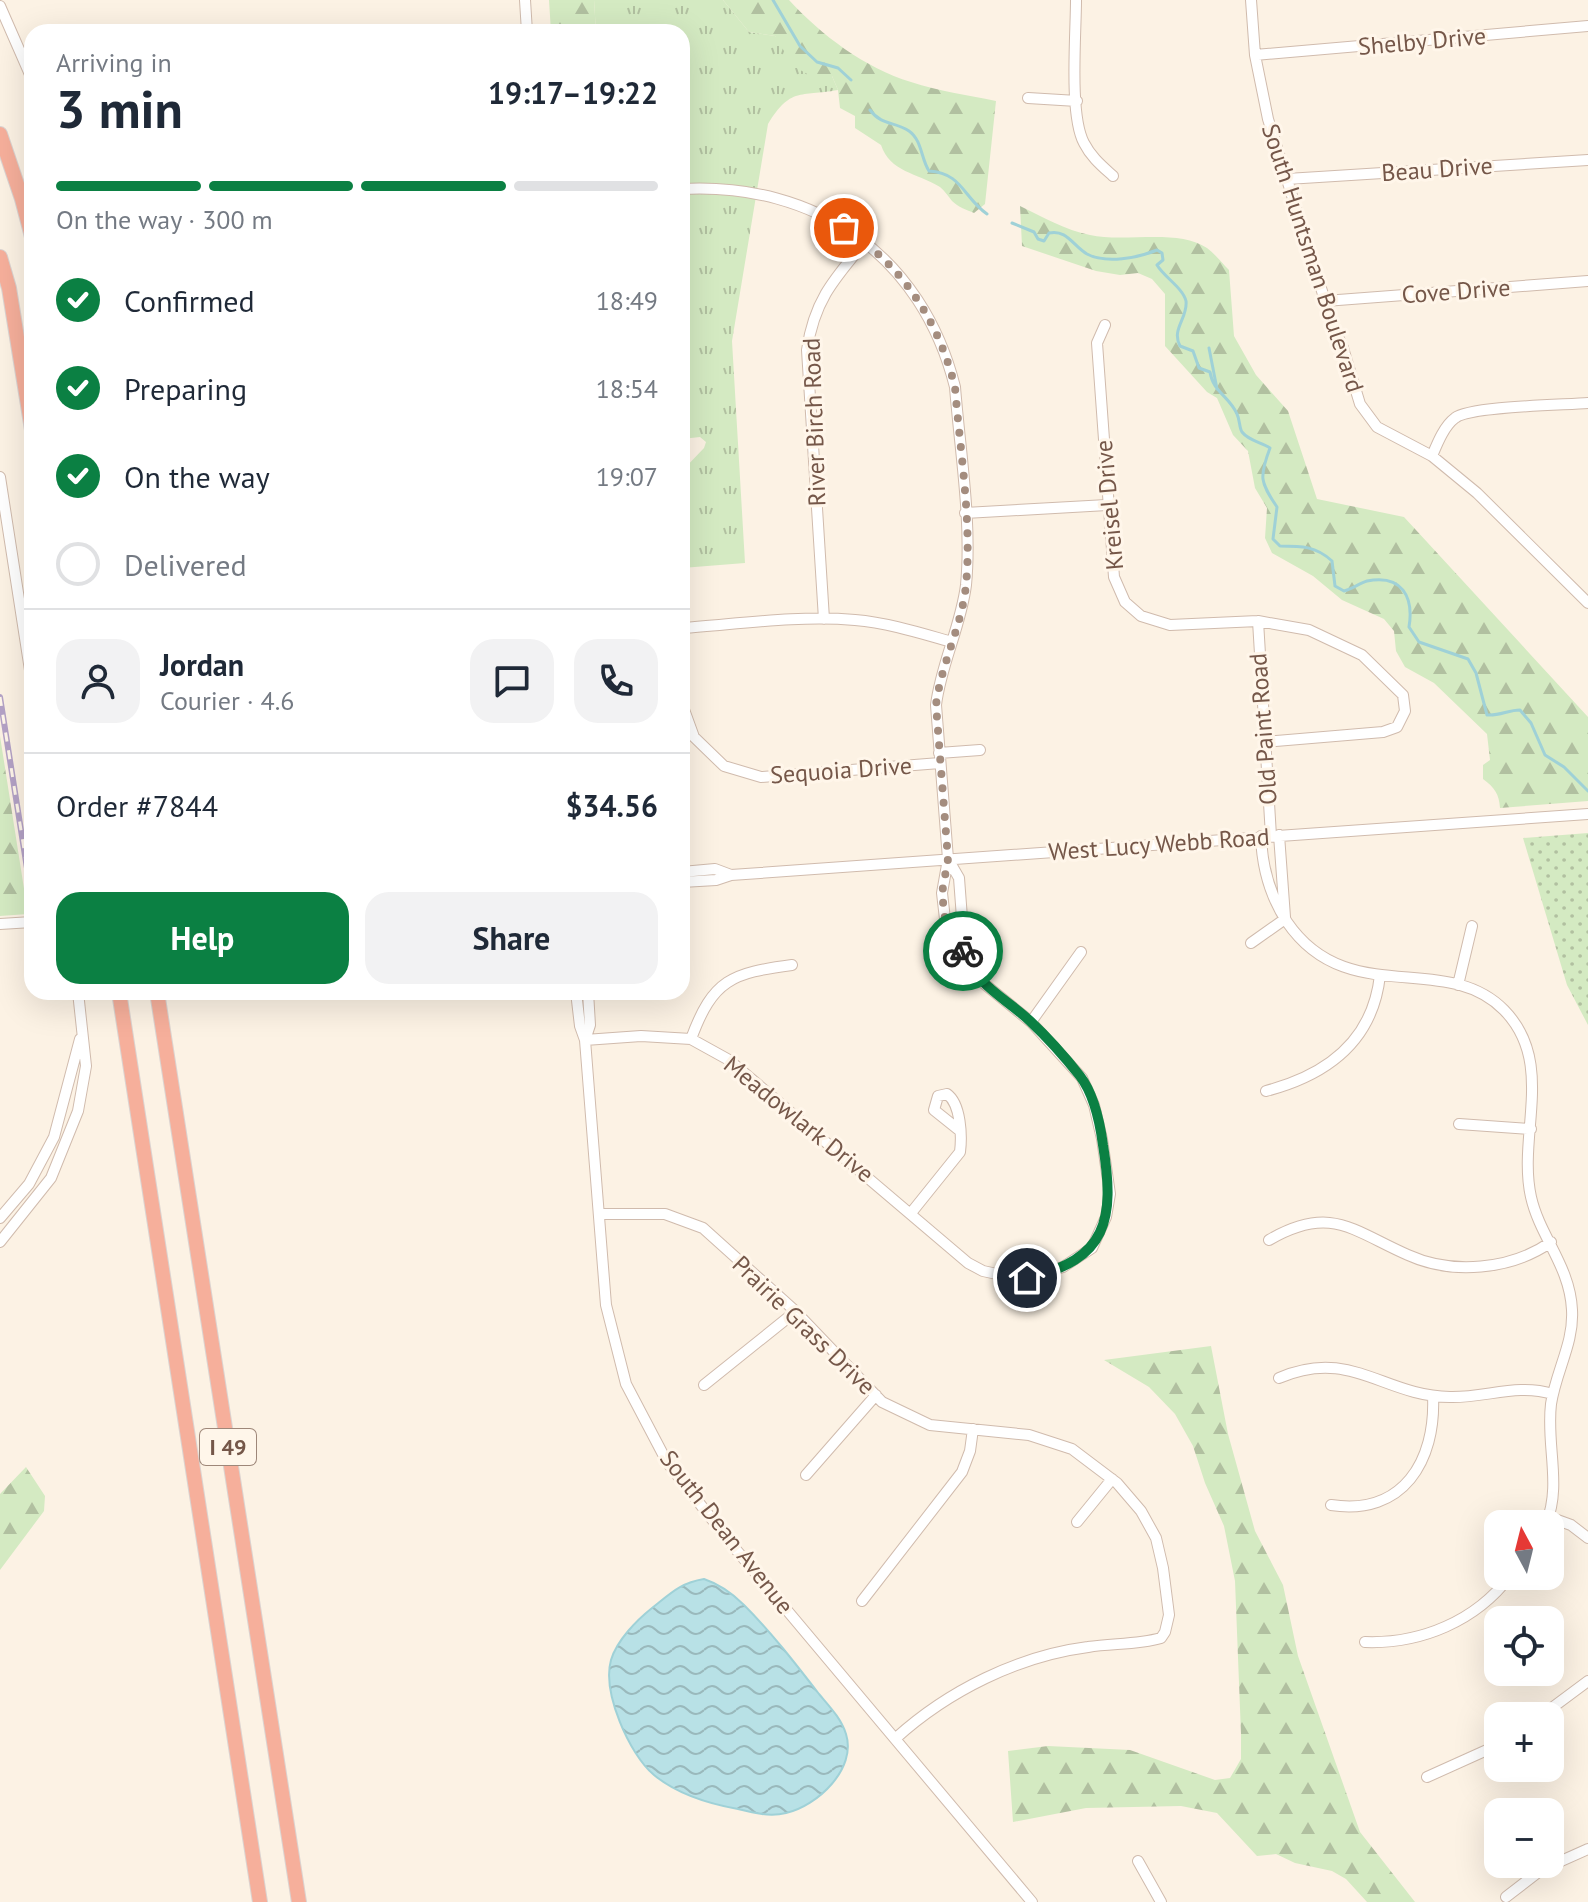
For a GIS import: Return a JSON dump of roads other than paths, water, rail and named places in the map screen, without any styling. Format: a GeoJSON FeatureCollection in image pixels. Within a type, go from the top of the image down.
{"type":"FeatureCollection","features":[{"type":"Feature","properties":{"kind":"highway"},"geometry":{"type":"LineString","coordinates":[[0,134],[24,207]]}},
{"type":"Feature","properties":{"kind":"highway"},"geometry":{"type":"LineString","coordinates":[[0,257],[9,288],[24,381]]}},
{"type":"Feature","properties":{"kind":"highway","name":"I 49"},"geometry":{"type":"LineString","coordinates":[[120,1000],[260,1902]]}},
{"type":"Feature","properties":{"kind":"highway","name":"I 49"},"geometry":{"type":"LineString","coordinates":[[158,1000],[299,1902]]}},
{"type":"Feature","properties":{"kind":"street"},"geometry":{"type":"LineString","coordinates":[[525,0],[526,24]]}},
{"type":"Feature","properties":{"kind":"street"},"geometry":{"type":"LineString","coordinates":[[1076,0],[1077,101],[1082,141],[1094,159],[1113,176]]}},
{"type":"Feature","properties":{"kind":"street","name":"South Huntsman Boulevard"},"geometry":{"type":"LineString","coordinates":[[1251,0],[1255,55],[1268,119],[1354,389],[1368,415],[1377,427],[1432,456],[1488,503],[1587,599]]}},
{"type":"Feature","properties":{"kind":"street"},"geometry":{"type":"LineString","coordinates":[[0,6],[24,61]]}},
{"type":"Feature","properties":{"kind":"street","name":"Shelby Drive"},"geometry":{"type":"LineString","coordinates":[[1255,55],[1588,26]]}},
{"type":"Feature","properties":{"kind":"street"},"geometry":{"type":"LineString","coordinates":[[1028,98],[1077,101]]}},
{"type":"Feature","properties":{"kind":"street","name":"Beau Drive"},"geometry":{"type":"LineString","coordinates":[[1287,179],[1588,160]]}},
{"type":"Feature","properties":{"kind":"street"},"geometry":{"type":"LineString","coordinates":[[690,189],[726,188],[765,194],[822,214],[865,242],[909,285],[925,310],[948,361],[955,387],[968,562],[962,612],[939,683],[936,705],[948,859],[959,878],[962,918],[953,928]]}},
{"type":"Feature","properties":{"kind":"street","name":"River Birch Road"},"geometry":{"type":"LineString","coordinates":[[824,619],[807,350],[811,324],[820,303],[836,277],[865,242]]}},
{"type":"Feature","properties":{"kind":"street","name":"Cove Drive"},"geometry":{"type":"LineString","coordinates":[[1325,301],[1588,281]]}},
{"type":"Feature","properties":{"kind":"street","name":"Kreisel Drive"},"geometry":{"type":"LineString","coordinates":[[1105,325],[1097,343],[1107,505],[1114,577],[1125,602],[1141,616],[1170,625],[1258,621],[1309,630],[1362,655],[1403,695],[1406,703],[1397,727],[1383,732],[1264,742]]}},
{"type":"Feature","properties":{"kind":"street"},"geometry":{"type":"LineString","coordinates":[[1432,456],[1455,418],[1467,413],[1498,408],[1588,403]]}},
{"type":"Feature","properties":{"kind":"street"},"geometry":{"type":"LineString","coordinates":[[0,477],[24,632]]}},
{"type":"Feature","properties":{"kind":"street"},"geometry":{"type":"LineString","coordinates":[[965,513],[1107,505]]}},
{"type":"Feature","properties":{"kind":"street"},"geometry":{"type":"LineString","coordinates":[[690,627],[824,619],[897,626],[952,642]]}},
{"type":"Feature","properties":{"kind":"street","name":"Old Paint Road"},"geometry":{"type":"LineString","coordinates":[[1258,621],[1270,836],[1269,884],[1285,919],[1298,937],[1324,958],[1350,970],[1458,985],[1480,992],[1505,1011],[1522,1036],[1532,1070],[1534,1092],[1528,1164],[1531,1198],[1568,1281],[1572,1314],[1568,1349],[1553,1394],[1550,1423],[1554,1486],[1549,1510]]}},
{"type":"Feature","properties":{"kind":"street","name":"Sequoia Drive"},"geometry":{"type":"LineString","coordinates":[[690,726],[694,737],[724,766],[761,777],[939,758],[980,750]]}},
{"type":"Feature","properties":{"kind":"street","name":"West Lucy Webb Road"},"geometry":{"type":"LineString","coordinates":[[690,882],[716,880],[731,875],[1588,814]]}},
{"type":"Feature","properties":{"kind":"street","name":"Old Paint Road"},"geometry":{"type":"LineString","coordinates":[[1270,836],[1285,919]]}},
{"type":"Feature","properties":{"kind":"street","name":"Meadowlark Drive"},"geometry":{"type":"LineString","coordinates":[[585,1040],[637,1036],[691,1039],[729,1060],[968,1263],[983,1271],[1027,1278],[1045,1274],[1078,1259],[1092,1248],[1106,1217],[1110,1194],[1094,1105],[1082,1078],[1031,1022],[976,977],[953,928],[945,919],[942,893],[948,859]]}},
{"type":"Feature","properties":{"kind":"street","name":"West Lucy Webb Road"},"geometry":{"type":"LineString","coordinates":[[690,871],[715,869],[731,875]]}},
{"type":"Feature","properties":{"kind":"street"},"geometry":{"type":"LineString","coordinates":[[1251,943],[1285,919]]}},
{"type":"Feature","properties":{"kind":"street"},"geometry":{"type":"LineString","coordinates":[[0,924],[24,922]]}},
{"type":"Feature","properties":{"kind":"street"},"geometry":{"type":"LineString","coordinates":[[1458,985],[1472,926]]}},
{"type":"Feature","properties":{"kind":"street"},"geometry":{"type":"LineString","coordinates":[[1031,1022],[1081,952]]}},
{"type":"Feature","properties":{"kind":"street"},"geometry":{"type":"LineString","coordinates":[[691,1039],[701,1011],[725,983],[749,970],[792,965]]}},
{"type":"Feature","properties":{"kind":"street"},"geometry":{"type":"LineString","coordinates":[[1266,1091],[1304,1079],[1347,1048],[1369,1019],[1375,1005],[1380,975]]}},
{"type":"Feature","properties":{"kind":"street"},"geometry":{"type":"LineString","coordinates":[[0,1242],[51,1178],[78,1111],[86,1066],[79,1000]]}},
{"type":"Feature","properties":{"kind":"street","name":"South Dean Avenue"},"geometry":{"type":"LineString","coordinates":[[577,1000],[585,1040],[606,1305],[626,1384],[667,1462],[733,1546],[1032,1902]]}},
{"type":"Feature","properties":{"kind":"street","name":"South Dean Avenue"},"geometry":{"type":"LineString","coordinates":[[585,1040],[590,1025],[588,1000]]}},
{"type":"Feature","properties":{"kind":"street"},"geometry":{"type":"LineString","coordinates":[[0,1218],[29,1184],[54,1137],[83,1025]]}},
{"type":"Feature","properties":{"kind":"street"},"geometry":{"type":"LineString","coordinates":[[1459,1124],[1531,1129]]}},
{"type":"Feature","properties":{"kind":"street"},"geometry":{"type":"LineString","coordinates":[[911,1213],[960,1152],[959,1130]]}},
{"type":"Feature","properties":{"kind":"street","name":"Prairie Grass Drive"},"geometry":{"type":"LineString","coordinates":[[599,1214],[665,1214],[703,1228],[795,1312],[882,1402],[930,1425],[1029,1435],[1072,1449],[1112,1479],[1141,1511],[1156,1538],[1163,1568],[1169,1615],[1161,1638],[1086,1647],[1010,1668],[925,1712],[896,1738]]}},
{"type":"Feature","properties":{"kind":"street"},"geometry":{"type":"LineString","coordinates":[[1269,1240],[1282,1232],[1308,1224],[1336,1224],[1365,1232],[1422,1261],[1458,1267],[1492,1264],[1524,1256],[1551,1242]]}},
{"type":"Feature","properties":{"kind":"street"},"geometry":{"type":"LineString","coordinates":[[704,1385],[795,1312]]}},
{"type":"Feature","properties":{"kind":"street"},"geometry":{"type":"LineString","coordinates":[[1279,1378],[1306,1369],[1340,1367],[1399,1388],[1433,1396],[1471,1397],[1518,1388],[1553,1394]]}},
{"type":"Feature","properties":{"kind":"street"},"geometry":{"type":"LineString","coordinates":[[806,1475],[876,1395]]}},
{"type":"Feature","properties":{"kind":"street"},"geometry":{"type":"LineString","coordinates":[[1331,1505],[1358,1507],[1372,1504],[1394,1493],[1406,1482],[1428,1449],[1435,1420],[1433,1396]]}},
{"type":"Feature","properties":{"kind":"street"},"geometry":{"type":"LineString","coordinates":[[862,1601],[962,1472],[970,1451],[973,1429]]}},
{"type":"Feature","properties":{"kind":"street"},"geometry":{"type":"LineString","coordinates":[[1077,1522],[1112,1479]]}},
{"type":"Feature","properties":{"kind":"street","name":"Old Paint Road"},"geometry":{"type":"LineString","coordinates":[[1564,1524],[1588,1538]]}},
{"type":"Feature","properties":{"kind":"street"},"geometry":{"type":"LineString","coordinates":[[1365,1642],[1396,1642],[1434,1632],[1477,1609],[1496,1590]]}},
{"type":"Feature","properties":{"kind":"street"},"geometry":{"type":"LineString","coordinates":[[1560,1702],[1588,1681]]}},
{"type":"Feature","properties":{"kind":"street"},"geometry":{"type":"LineString","coordinates":[[1427,1777],[1484,1751]]}},
{"type":"Feature","properties":{"kind":"street"},"geometry":{"type":"LineString","coordinates":[[1506,1897],[1541,1870],[1588,1849]]}},
{"type":"Feature","properties":{"kind":"street"},"geometry":{"type":"LineString","coordinates":[[1138,1861],[1161,1902]]}},
{"type":"Feature","properties":{"kind":"water"},"geometry":{"type":"Polygon","coordinates":[[[704,1579],[730,1593],[754,1615],[844,1728],[848,1747],[840,1773],[822,1794],[798,1809],[780,1814],[762,1814],[683,1793],[663,1782],[645,1765],[635,1753],[620,1722],[610,1689],[609,1673],[618,1645],[640,1618],[670,1593],[704,1579]]]}},
{"type":"Feature","properties":{"kind":"waterway"},"geometry":{"type":"LineString","coordinates":[[773,0],[800,46],[817,62],[838,68],[851,80]]}},
{"type":"Feature","properties":{"kind":"waterway"},"geometry":{"type":"LineString","coordinates":[[870,110],[879,119],[909,131],[916,139],[929,171],[956,181],[987,214]]}},
{"type":"Feature","properties":{"kind":"waterway"},"geometry":{"type":"LineString","coordinates":[[1012,223],[1034,232],[1038,239],[1044,241],[1049,233],[1061,233],[1082,251],[1103,259],[1122,259],[1157,250],[1162,253],[1163,260],[1157,265],[1186,301],[1177,334],[1180,346],[1193,351],[1199,368],[1210,372],[1214,384],[1237,414],[1242,432],[1270,448],[1263,479],[1277,507],[1273,539],[1280,546],[1308,548],[1326,556],[1332,561],[1335,586],[1344,591],[1367,581],[1389,581],[1397,585],[1407,597],[1409,627],[1419,642],[1468,659],[1476,673],[1487,715],[1520,710],[1531,723],[1545,755],[1564,767],[1588,791]]}},
{"type":"Feature","properties":{"kind":"waterway"},"geometry":{"type":"LineString","coordinates":[[1209,348],[1217,389]]}},
{"type":"Feature","properties":{"kind":"railway"},"geometry":{"type":"LineString","coordinates":[[0,697],[24,849]]}}]}
